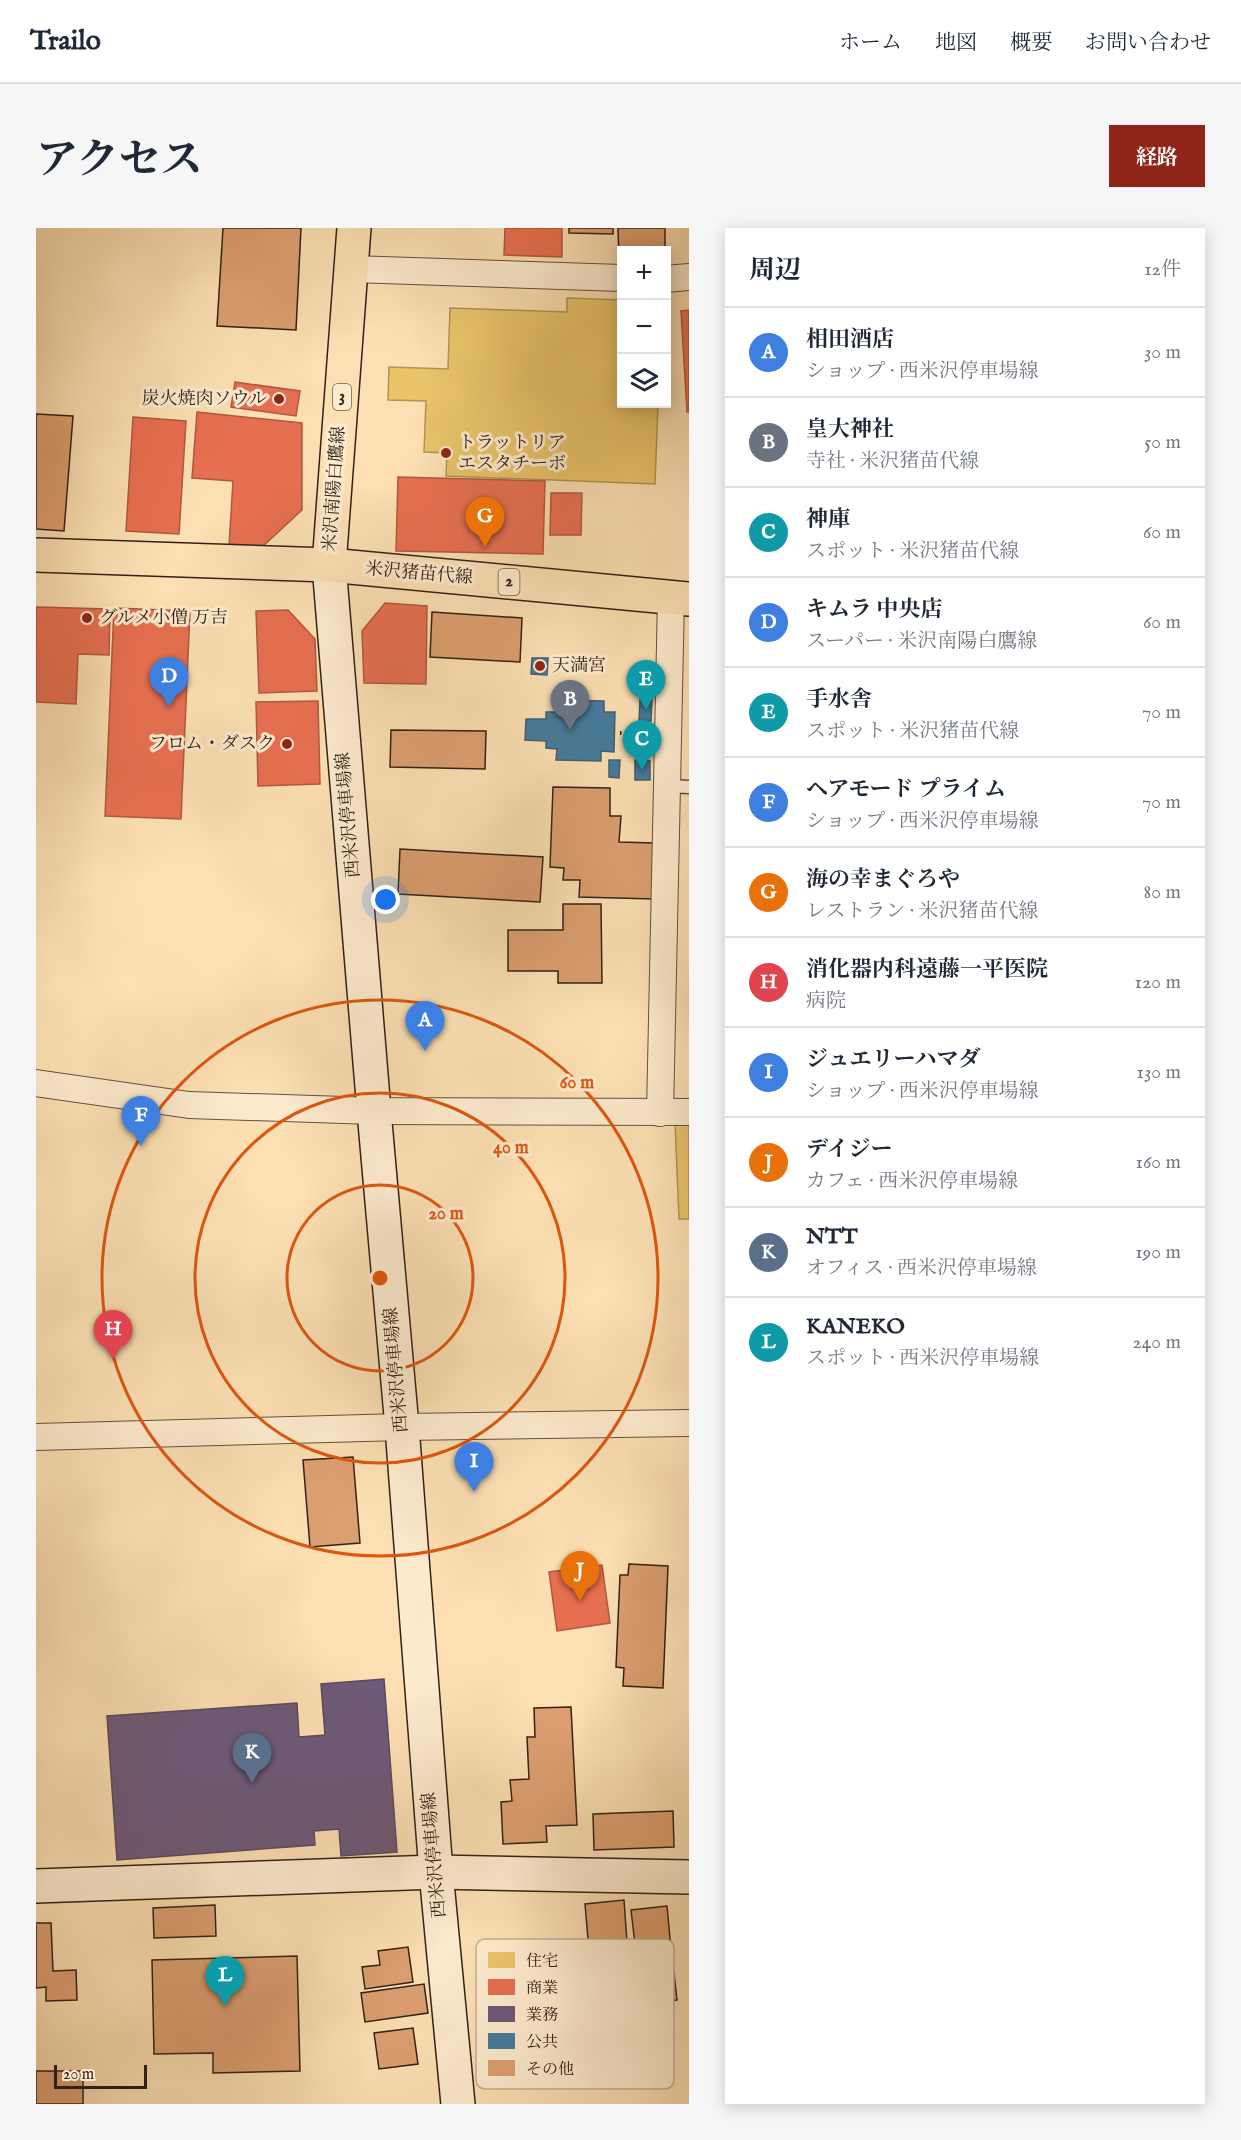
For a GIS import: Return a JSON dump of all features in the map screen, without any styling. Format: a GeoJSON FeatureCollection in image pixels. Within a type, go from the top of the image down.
{"type":"FeatureCollection","features":[{"type":"Feature","properties":{"kind":"main road","name":"米沢南陽白鷹線"},"geometry":{"type":"LineString","coordinates":[[36,555],[329,565],[354,228]]}},
{"type":"Feature","properties":{"kind":"main road","name":"米沢猪苗代線"},"geometry":{"type":"LineString","coordinates":[[329,565],[680,598]]}},
{"type":"Feature","properties":{"kind":"main road","name":"西米沢停車場線"},"geometry":{"type":"LineString","coordinates":[[329,565],[402,1427],[436,1872],[458,2104]]}},
{"type":"Feature","properties":{"kind":"main road"},"geometry":{"type":"LineString","coordinates":[[36,1886],[436,1872],[689,1877]]}},
{"type":"Feature","properties":{"kind":"street"},"geometry":{"type":"LineString","coordinates":[[352,269],[617,278]]}},
{"type":"Feature","properties":{"kind":"street"},"geometry":{"type":"LineString","coordinates":[[671,279],[689,277]]}},
{"type":"Feature","properties":{"kind":"street"},"geometry":{"type":"LineString","coordinates":[[660,1113],[678,787],[680,598]]}},
{"type":"Feature","properties":{"kind":"street"},"geometry":{"type":"LineString","coordinates":[[36,1083],[189,1105],[374,1111],[689,1112]]}},
{"type":"Feature","properties":{"kind":"street"},"geometry":{"type":"LineString","coordinates":[[36,1437],[402,1427],[689,1423]]}},
{"type":"Feature","properties":{"kind":"building: 住宅"},"geometry":{"type":"Polygon","coordinates":[[[567,298],[617,300],[617,408],[658,408],[655,484],[446,476],[447,453],[424,452],[426,401],[388,400],[389,367],[448,369],[450,308],[567,312],[567,298]]]}},
{"type":"Feature","properties":{"kind":"building: 住宅"},"geometry":{"type":"Polygon","coordinates":[[[689,1121],[689,1219],[679,1219],[675,1122],[689,1121]]]}},
{"type":"Feature","properties":{"kind":"building: 商業"},"geometry":{"type":"Polygon","coordinates":[[[505,228],[562,228],[562,257],[504,255],[505,228]]]}},
{"type":"Feature","properties":{"kind":"building: 商業"},"geometry":{"type":"Polygon","coordinates":[[[689,310],[689,412],[687,412],[681,311],[689,310]]]}},
{"type":"Feature","properties":{"kind":"building: 商業"},"geometry":{"type":"Polygon","coordinates":[[[235,382],[300,391],[296,416],[231,407],[235,382]]]}},
{"type":"Feature","properties":{"kind":"building: 商業"},"geometry":{"type":"Polygon","coordinates":[[[197,412],[302,423],[302,510],[260,549],[229,546],[233,481],[192,478],[197,412]]]}},
{"type":"Feature","properties":{"kind":"building: 商業"},"geometry":{"type":"Polygon","coordinates":[[[133,417],[186,421],[179,534],[126,531],[133,417]]]}},
{"type":"Feature","properties":{"kind":"building: 商業"},"geometry":{"type":"Polygon","coordinates":[[[398,477],[545,481],[543,554],[396,551],[398,477]]]}},
{"type":"Feature","properties":{"kind":"building: 商業"},"geometry":{"type":"Polygon","coordinates":[[[551,493],[582,493],[581,535],[550,535],[551,493]]]}},
{"type":"Feature","properties":{"kind":"building: 商業"},"geometry":{"type":"Polygon","coordinates":[[[385,603],[427,606],[426,684],[364,683],[362,631],[385,603]]]}},
{"type":"Feature","properties":{"kind":"building: 商業"},"geometry":{"type":"Polygon","coordinates":[[[36,607],[110,609],[109,655],[78,654],[76,704],[36,702],[36,607]]]}},
{"type":"Feature","properties":{"kind":"building: 商業"},"geometry":{"type":"Polygon","coordinates":[[[114,608],[190,611],[181,819],[105,816],[114,608]]]}},
{"type":"Feature","properties":{"kind":"building: 商業"},"geometry":{"type":"Polygon","coordinates":[[[288,610],[315,639],[317,691],[259,693],[256,611],[288,610]]]}},
{"type":"Feature","properties":{"kind":"building: 商業"},"geometry":{"type":"Polygon","coordinates":[[[318,701],[320,784],[258,786],[256,702],[318,701]]]}},
{"type":"Feature","properties":{"kind":"building: 商業"},"geometry":{"type":"Polygon","coordinates":[[[602,1565],[610,1623],[557,1631],[549,1572],[602,1565]]]}},
{"type":"Feature","properties":{"kind":"building: 業務"},"geometry":{"type":"Polygon","coordinates":[[[384,1679],[397,1852],[341,1856],[339,1829],[314,1831],[315,1845],[117,1860],[107,1716],[297,1703],[299,1737],[325,1735],[321,1684],[384,1679]]]}},
{"type":"Feature","properties":{"kind":"building: 公共","name":"天満宮"},"geometry":{"type":"Polygon","coordinates":[[[532,658],[548,658],[547,675],[531,674],[532,658]]]}},
{"type":"Feature","properties":{"kind":"building: 公共"},"geometry":{"type":"Polygon","coordinates":[[[640,699],[652,700],[651,721],[639,721],[640,699]]]}},
{"type":"Feature","properties":{"kind":"building: 公共"},"geometry":{"type":"Polygon","coordinates":[[[558,700],[604,701],[604,712],[615,712],[614,752],[601,751],[601,761],[556,760],[557,749],[546,748],[546,741],[525,740],[526,719],[546,719],[546,712],[558,712],[558,700]]]}},
{"type":"Feature","properties":{"kind":"building: 公共"},"geometry":{"type":"Polygon","coordinates":[[[609,760],[620,760],[619,778],[609,777],[609,760]]]}},
{"type":"Feature","properties":{"kind":"building: 公共"},"geometry":{"type":"Polygon","coordinates":[[[635,760],[650,761],[650,780],[635,780],[635,760]]]}},
{"type":"Feature","properties":{"kind":"building: その他"},"geometry":{"type":"Polygon","coordinates":[[[223,228],[301,228],[296,330],[217,326],[223,228]]]}},
{"type":"Feature","properties":{"kind":"building: その他"},"geometry":{"type":"Polygon","coordinates":[[[569,228],[613,228],[613,234],[569,233],[569,228]]]}},
{"type":"Feature","properties":{"kind":"building: その他"},"geometry":{"type":"Polygon","coordinates":[[[618,228],[665,228],[665,246],[619,246],[618,228]]]}},
{"type":"Feature","properties":{"kind":"building: その他"},"geometry":{"type":"Polygon","coordinates":[[[36,414],[73,416],[64,531],[36,529],[36,414]]]}},
{"type":"Feature","properties":{"kind":"building: その他"},"geometry":{"type":"Polygon","coordinates":[[[432,612],[522,618],[520,662],[430,657],[432,612]]]}},
{"type":"Feature","properties":{"kind":"building: その他"},"geometry":{"type":"Polygon","coordinates":[[[391,730],[486,731],[485,769],[390,767],[391,730]]]}},
{"type":"Feature","properties":{"kind":"building: その他"},"geometry":{"type":"Polygon","coordinates":[[[553,787],[610,788],[610,816],[621,816],[619,842],[654,843],[653,899],[579,897],[580,880],[563,880],[564,868],[550,867],[553,787]]]}},
{"type":"Feature","properties":{"kind":"building: その他"},"geometry":{"type":"Polygon","coordinates":[[[400,849],[543,857],[540,902],[398,894],[400,849]]]}},
{"type":"Feature","properties":{"kind":"building: その他"},"geometry":{"type":"Polygon","coordinates":[[[563,904],[601,904],[602,983],[558,983],[558,971],[508,971],[508,930],[563,930],[563,904]]]}},
{"type":"Feature","properties":{"kind":"building: その他"},"geometry":{"type":"Polygon","coordinates":[[[353,1457],[360,1543],[310,1547],[303,1460],[353,1457]]]}},
{"type":"Feature","properties":{"kind":"building: その他"},"geometry":{"type":"Polygon","coordinates":[[[629,1564],[668,1566],[663,1688],[623,1686],[624,1668],[616,1667],[620,1575],[628,1575],[629,1564]]]}},
{"type":"Feature","properties":{"kind":"building: その他"},"geometry":{"type":"Polygon","coordinates":[[[571,1707],[577,1825],[546,1826],[547,1842],[503,1844],[501,1802],[512,1801],[510,1780],[529,1779],[527,1737],[535,1737],[534,1708],[571,1707]]]}},
{"type":"Feature","properties":{"kind":"building: その他"},"geometry":{"type":"Polygon","coordinates":[[[673,1811],[674,1847],[594,1850],[593,1814],[673,1811]]]}},
{"type":"Feature","properties":{"kind":"building: その他"},"geometry":{"type":"Polygon","coordinates":[[[624,1900],[627,1939],[588,1939],[585,1904],[624,1900]]]}},
{"type":"Feature","properties":{"kind":"building: その他"},"geometry":{"type":"Polygon","coordinates":[[[215,1905],[216,1936],[154,1938],[153,1908],[215,1905]]]}},
{"type":"Feature","properties":{"kind":"building: その他"},"geometry":{"type":"Polygon","coordinates":[[[667,1906],[670,1939],[634,1939],[631,1910],[667,1906]]]}},
{"type":"Feature","properties":{"kind":"building: その他"},"geometry":{"type":"Polygon","coordinates":[[[36,1923],[51,1923],[53,1971],[76,1970],[77,2000],[46,2001],[46,1987],[36,1988],[36,1923]]]}},
{"type":"Feature","properties":{"kind":"building: その他"},"geometry":{"type":"Polygon","coordinates":[[[408,1947],[413,1982],[365,1989],[362,1967],[380,1965],[378,1951],[408,1947]]]}},
{"type":"Feature","properties":{"kind":"building: その他"},"geometry":{"type":"Polygon","coordinates":[[[297,1956],[300,2071],[213,2073],[213,2053],[154,2054],[152,1960],[297,1956]]]}},
{"type":"Feature","properties":{"kind":"building: その他"},"geometry":{"type":"Polygon","coordinates":[[[674,1973],[677,2000],[674,2000],[674,1973]]]}},
{"type":"Feature","properties":{"kind":"building: その他"},"geometry":{"type":"Polygon","coordinates":[[[424,1984],[428,2013],[365,2022],[361,1993],[424,1984]]]}},
{"type":"Feature","properties":{"kind":"building: その他"},"geometry":{"type":"Polygon","coordinates":[[[413,2028],[418,2064],[379,2069],[374,2033],[413,2028]]]}},
{"type":"Feature","properties":{"kind":"building: その他"},"geometry":{"type":"Polygon","coordinates":[[[36,2071],[83,2071],[83,2104],[36,2104],[36,2071]]]}},
{"type":"Feature","properties":{"kind":"place","name":"炭火焼肉ソウル"},"geometry":{"type":"Point","coordinates":[279,399]}},
{"type":"Feature","properties":{"kind":"place","name":"トラットリア エスタチーボ"},"geometry":{"type":"Point","coordinates":[446,453]}},
{"type":"Feature","properties":{"kind":"place","name":"海の幸まぐろや"},"geometry":{"type":"Point","coordinates":[485,547]}},
{"type":"Feature","properties":{"kind":"place","name":"グルメ小僧 万吉"},"geometry":{"type":"Point","coordinates":[87,618]}},
{"type":"Feature","properties":{"kind":"place","name":"天満宮"},"geometry":{"type":"Point","coordinates":[540,666]}},
{"type":"Feature","properties":{"kind":"place","name":"キムラ 中央店"},"geometry":{"type":"Point","coordinates":[169,707]}},
{"type":"Feature","properties":{"kind":"place","name":"手水舎"},"geometry":{"type":"Point","coordinates":[646,710]}},
{"type":"Feature","properties":{"kind":"place","name":"皇大神社"},"geometry":{"type":"Point","coordinates":[570,730]}},
{"type":"Feature","properties":{"kind":"place","name":"フロム・ダスク"},"geometry":{"type":"Point","coordinates":[287,744]}},
{"type":"Feature","properties":{"kind":"place","name":"神庫"},"geometry":{"type":"Point","coordinates":[642,770]}},
{"type":"Feature","properties":{"kind":"place","name":"相田酒店"},"geometry":{"type":"Point","coordinates":[425,1051]}},
{"type":"Feature","properties":{"kind":"place","name":"ヘアモード プライム"},"geometry":{"type":"Point","coordinates":[141,1146]}},
{"type":"Feature","properties":{"kind":"place","name":"消化器内科遠藤一平医院"},"geometry":{"type":"Point","coordinates":[113,1360]}},
{"type":"Feature","properties":{"kind":"place","name":"ジュエリーハマダ"},"geometry":{"type":"Point","coordinates":[474,1492]}},
{"type":"Feature","properties":{"kind":"place","name":"デイジー"},"geometry":{"type":"Point","coordinates":[580,1601]}},
{"type":"Feature","properties":{"kind":"place","name":"NTT"},"geometry":{"type":"Point","coordinates":[252,1783]}},
{"type":"Feature","properties":{"kind":"place","name":"KANEKO"},"geometry":{"type":"Point","coordinates":[225,2006]}}]}
